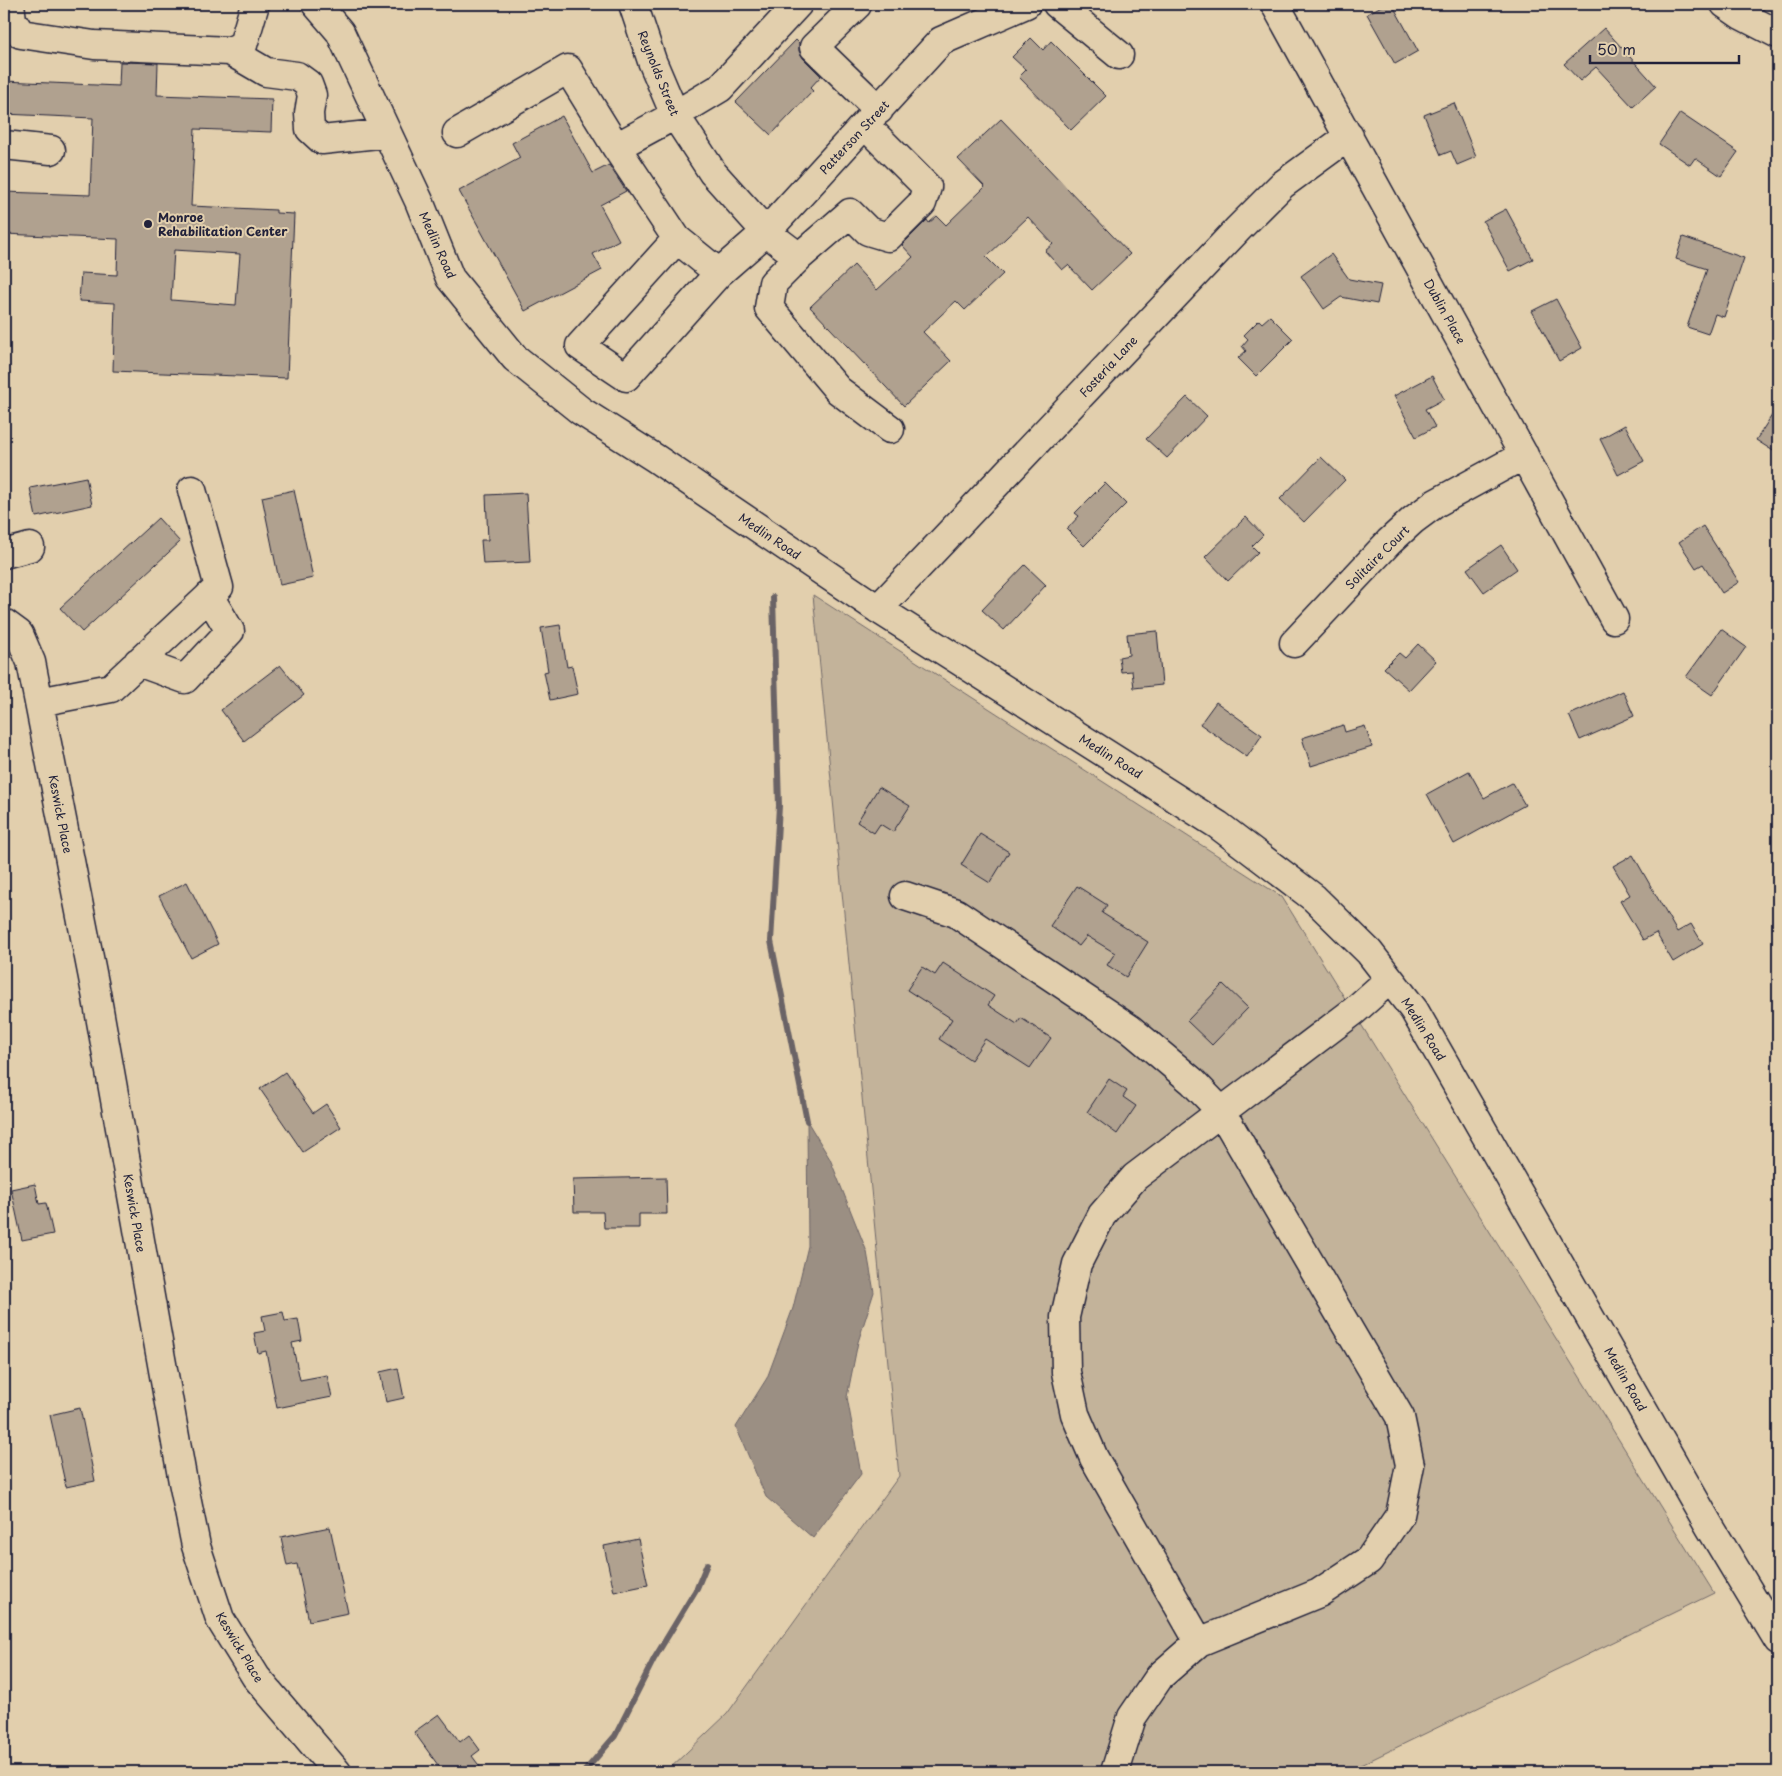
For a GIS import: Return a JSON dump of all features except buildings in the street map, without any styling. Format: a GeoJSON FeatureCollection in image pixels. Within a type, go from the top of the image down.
{"type":"FeatureCollection","features":[{"type":"Feature","properties":{"kind":"street"},"geometry":{"type":"LineString","coordinates":[[9,18],[21,34],[94,45],[230,51],[243,45],[254,4]]}},
{"type":"Feature","properties":{"kind":"street","name":"Medlin Road"},"geometry":{"type":"LineString","coordinates":[[316,4],[340,32],[419,201],[450,278],[515,358],[580,411],[655,458],[878,609],[1218,824],[1314,898],[1369,952],[1414,1010],[1706,1518],[1778,1637]]}},
{"type":"Feature","properties":{"kind":"street","name":"Reynolds Street"},"geometry":{"type":"LineString","coordinates":[[633,4],[652,61],[675,115],[713,172],[766,232],[799,257]]}},
{"type":"Feature","properties":{"kind":"street"},"geometry":{"type":"LineString","coordinates":[[616,147],[720,88],[798,4]]}},
{"type":"Feature","properties":{"kind":"street"},"geometry":{"type":"LineString","coordinates":[[856,4],[814,47],[927,187],[922,203],[888,238],[868,231],[850,213],[799,257],[773,284],[769,308],[838,390],[890,429]]}},
{"type":"Feature","properties":{"kind":"street","name":"Patterson Street"},"geometry":{"type":"LineString","coordinates":[[677,239],[580,346],[626,377],[719,273],[766,232],[941,41],[1026,4]]}},
{"type":"Feature","properties":{"kind":"street"},"geometry":{"type":"LineString","coordinates":[[1057,4],[1119,55]]}},
{"type":"Feature","properties":{"kind":"street","name":"Dublin Place"},"geometry":{"type":"LineString","coordinates":[[1274,4],[1349,136],[1614,619]]}},
{"type":"Feature","properties":{"kind":"street"},"geometry":{"type":"LineString","coordinates":[[1725,4],[1740,15],[1778,34]]}},
{"type":"Feature","properties":{"kind":"street"},"geometry":{"type":"LineString","coordinates":[[230,51],[266,72],[296,76],[308,84],[312,95],[309,113],[310,129],[322,140],[387,132]]}},
{"type":"Feature","properties":{"kind":"street"},"geometry":{"type":"LineString","coordinates":[[457,133],[568,69],[616,147],[677,239],[719,273]]}},
{"type":"Feature","properties":{"kind":"street","name":"Fosteria Lane"},"geometry":{"type":"LineString","coordinates":[[878,609],[1238,228],[1282,185],[1349,136]]}},
{"type":"Feature","properties":{"kind":"street"},"geometry":{"type":"LineString","coordinates":[[4,145],[51,150]]}},
{"type":"Feature","properties":{"kind":"street","name":"Solitaire Court"},"geometry":{"type":"LineString","coordinates":[[1294,644],[1389,542],[1413,520],[1436,503],[1524,455]]}},
{"type":"Feature","properties":{"kind":"street"},"geometry":{"type":"LineString","coordinates":[[39,702],[111,688],[219,587],[192,490]]}},
{"type":"Feature","properties":{"kind":"street"},"geometry":{"type":"LineString","coordinates":[[138,662],[185,678],[230,631],[209,596]]}},
{"type":"Feature","properties":{"kind":"street","name":"Keswick Place"},"geometry":{"type":"LineString","coordinates":[[4,623],[19,634],[31,662],[96,993],[196,1546],[220,1619],[256,1677],[337,1772]]}},
{"type":"Feature","properties":{"kind":"street"},"geometry":{"type":"LineString","coordinates":[[905,896],[956,913],[1130,1029],[1192,1081],[1221,1111],[1400,1417],[1410,1465],[1400,1515],[1369,1560],[1319,1593],[1199,1642],[1160,1676],[1132,1717],[1115,1772]]}},
{"type":"Feature","properties":{"kind":"street"},"geometry":{"type":"LineString","coordinates":[[1199,1642],[1094,1458],[1075,1414],[1066,1372],[1065,1317],[1077,1264],[1102,1215],[1135,1177],[1354,1011],[1390,979]]}},
{"type":"Feature","properties":{"kind":"shaded area"},"geometry":{"type":"Polygon","coordinates":[[[813,595],[1282,897],[1714,1593],[1346,1772],[666,1772],[727,1714],[899,1476],[813,595]]]}},
{"type":"Feature","properties":{"kind":"shaded area"},"geometry":{"type":"Polygon","coordinates":[[[807,1121],[830,1159],[867,1252],[874,1292],[858,1342],[847,1397],[861,1474],[813,1538],[766,1497],[736,1427],[767,1378],[793,1308],[808,1246],[807,1121]]]}},
{"type":"Feature","properties":{"kind":"waterway"},"geometry":{"type":"LineString","coordinates":[[773,597],[779,806],[771,941],[807,1121]]}},
{"type":"Feature","properties":{"kind":"waterway"},"geometry":{"type":"LineString","coordinates":[[584,1772],[615,1736],[654,1659],[697,1588],[707,1564]]}},
{"type":"Feature","properties":{"kind":"place","name":"Monroe Rehabilitation Center"},"geometry":{"type":"Point","coordinates":[148,224]}}]}
